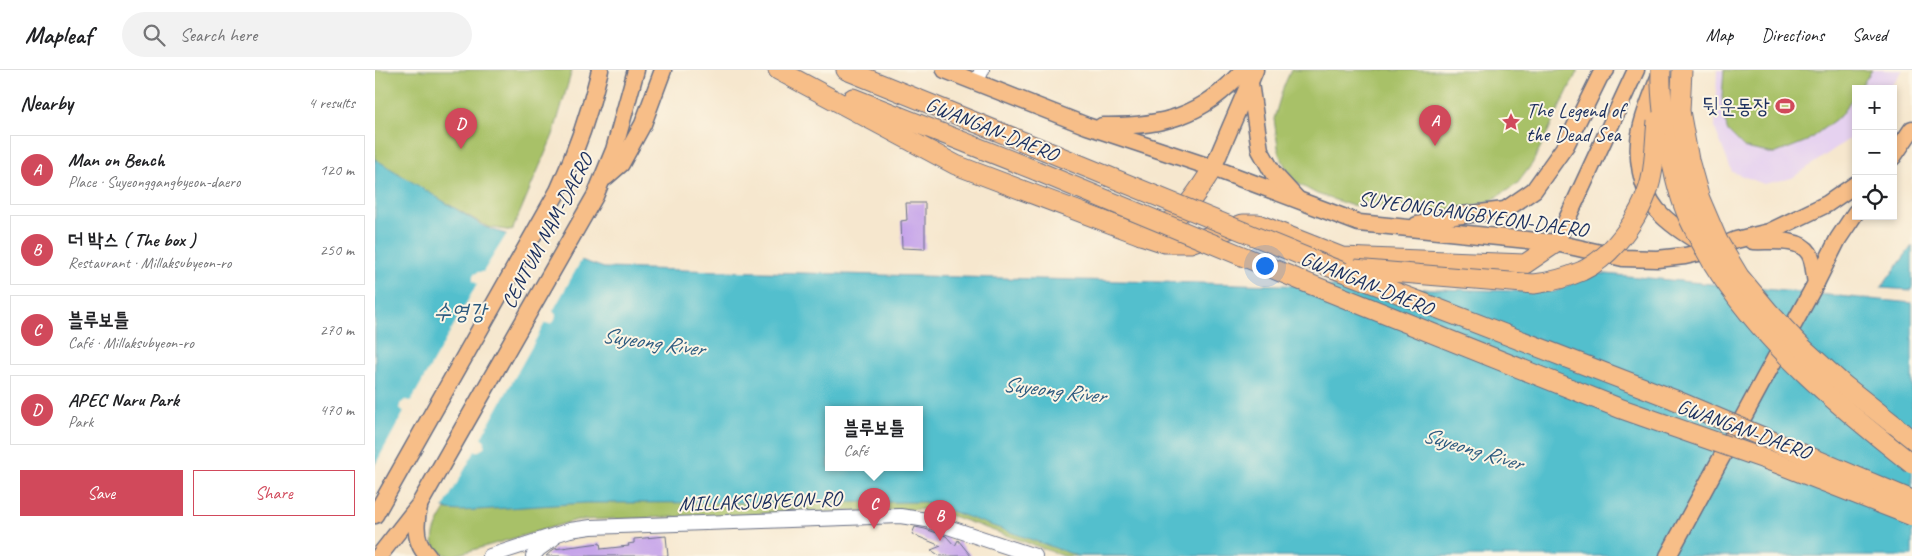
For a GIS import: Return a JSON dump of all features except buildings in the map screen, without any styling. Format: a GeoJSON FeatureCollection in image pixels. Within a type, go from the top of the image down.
{"type":"FeatureCollection","features":[{"type":"Feature","properties":{"kind":"highway","name":"GWANGAN-DAERO"},"geometry":{"type":"LineString","coordinates":[[780,70],[1037,171],[1312,285],[1619,408],[1776,463],[1912,516]]}},
{"type":"Feature","properties":{"kind":"highway"},"geometry":{"type":"LineString","coordinates":[[780,70],[956,165],[1107,223],[1165,243],[1190,243],[1243,224],[1258,224],[1342,257],[1525,264],[1556,243]]}},
{"type":"Feature","properties":{"kind":"highway","name":"GWANGAN-DAERO"},"geometry":{"type":"LineString","coordinates":[[846,70],[1330,267],[1673,399],[1912,500]]}},
{"type":"Feature","properties":{"kind":"highway"},"geometry":{"type":"LineString","coordinates":[[1682,70],[1680,112],[1689,160],[1700,199],[1718,241],[1739,276],[1802,347],[1844,385],[1912,441]]}},
{"type":"Feature","properties":{"kind":"highway"},"geometry":{"type":"LineString","coordinates":[[1330,267],[1534,284],[1558,280],[1584,270],[1610,251],[1628,228],[1643,204],[1652,175],[1661,74]]}},
{"type":"Feature","properties":{"kind":"highway"},"geometry":{"type":"LineString","coordinates":[[1661,74],[1663,120],[1672,164],[1686,212],[1703,247],[1725,283],[1757,324],[1821,390],[1912,464]]}},
{"type":"Feature","properties":{"kind":"highway"},"geometry":{"type":"LineString","coordinates":[[1141,235],[1159,229],[1176,218],[1193,198],[1213,168]]}},
{"type":"Feature","properties":{"kind":"main road","name":"CENTUM NAM-DAERO"},"geometry":{"type":"LineString","coordinates":[[375,514],[543,219],[572,161],[593,99],[600,70]]}},
{"type":"Feature","properties":{"kind":"main road","name":"CENTUM NAM-DAERO"},"geometry":{"type":"LineString","coordinates":[[379,556],[419,505],[602,181],[614,150],[636,70]]}},
{"type":"Feature","properties":{"kind":"main road"},"geometry":{"type":"LineString","coordinates":[[602,181],[621,164],[643,124],[663,70]]}},
{"type":"Feature","properties":{"kind":"main road","name":"SUYEONGGANGBYEON-DAERO"},"geometry":{"type":"LineString","coordinates":[[945,70],[979,77],[1087,126],[1213,168],[1359,223],[1556,243],[1623,258],[1685,256],[1712,250],[1736,240],[1769,232],[1796,220],[1827,204],[1852,187]]}},
{"type":"Feature","properties":{"kind":"main road"},"geometry":{"type":"LineString","coordinates":[[1407,228],[1454,216],[1505,210],[1527,196],[1552,167],[1566,145],[1600,76],[1606,70]]}},
{"type":"Feature","properties":{"kind":"main road"},"geometry":{"type":"LineString","coordinates":[[1615,116],[1624,70]]}},
{"type":"Feature","properties":{"kind":"main road"},"geometry":{"type":"LineString","coordinates":[[1556,243],[1636,70]]}},
{"type":"Feature","properties":{"kind":"main road"},"geometry":{"type":"LineString","coordinates":[[1615,116],[1642,70]]}},
{"type":"Feature","properties":{"kind":"main road"},"geometry":{"type":"LineString","coordinates":[[1087,126],[1136,126],[1172,119],[1208,103],[1233,82],[1249,74]]}},
{"type":"Feature","properties":{"kind":"main road"},"geometry":{"type":"LineString","coordinates":[[1213,168],[1249,74]]}},
{"type":"Feature","properties":{"kind":"main road"},"geometry":{"type":"LineString","coordinates":[[1249,74],[1260,150],[1273,173],[1298,201]]}},
{"type":"Feature","properties":{"kind":"main road"},"geometry":{"type":"LineString","coordinates":[[1661,74],[1641,129],[1639,149],[1642,180],[1656,209],[1682,232],[1712,250]]}},
{"type":"Feature","properties":{"kind":"main road"},"geometry":{"type":"LineString","coordinates":[[1897,144],[1912,129]]}},
{"type":"Feature","properties":{"kind":"main road"},"geometry":{"type":"LineString","coordinates":[[1897,151],[1912,129]]}},
{"type":"Feature","properties":{"kind":"main road"},"geometry":{"type":"LineString","coordinates":[[1668,556],[1838,239],[1852,218]]}},
{"type":"Feature","properties":{"kind":"main road"},"geometry":{"type":"LineString","coordinates":[[1736,240],[1795,243],[1802,246],[1809,253],[1816,283]]}},
{"type":"Feature","properties":{"kind":"main road"},"geometry":{"type":"LineString","coordinates":[[375,500],[390,488]]}},
{"type":"Feature","properties":{"kind":"main road"},"geometry":{"type":"LineString","coordinates":[[419,505],[415,524],[417,538],[428,556]]}},
{"type":"Feature","properties":{"kind":"street","name":"MILLAKSUBYEON-RO"},"geometry":{"type":"LineString","coordinates":[[490,556],[509,552],[570,530],[591,527],[900,516],[927,520],[1035,556]]}},
{"type":"Feature","properties":{"kind":"street"},"geometry":{"type":"LineString","coordinates":[[533,556],[539,549],[570,530]]}},
{"type":"Feature","properties":{"kind":"shaded area","name":"뒷운동장"},"geometry":{"type":"Polygon","coordinates":[[[1717,70],[1903,70],[1892,85],[1852,85],[1852,137],[1792,178],[1764,184],[1732,172],[1715,129],[1717,70]]]}},
{"type":"Feature","properties":{"kind":"green space"},"geometry":{"type":"Polygon","coordinates":[[[375,70],[572,70],[553,135],[512,231],[488,227],[375,163],[375,70]]]}},
{"type":"Feature","properties":{"kind":"green space"},"geometry":{"type":"Polygon","coordinates":[[[1291,70],[1578,70],[1532,164],[1517,184],[1492,200],[1460,211],[1350,205],[1317,194],[1293,181],[1279,154],[1274,119],[1283,88],[1291,70]]]}},
{"type":"Feature","properties":{"kind":"green space","name":"뒷운동장"},"geometry":{"type":"Polygon","coordinates":[[[1724,70],[1872,70],[1862,85],[1852,85],[1852,99],[1840,116],[1807,141],[1774,154],[1745,148],[1727,130],[1722,97],[1724,70]]]}},
{"type":"Feature","properties":{"kind":"green space"},"geometry":{"type":"Polygon","coordinates":[[[928,488],[1127,556],[1064,556],[933,509],[577,520],[452,556],[441,553],[435,547],[433,539],[439,521],[454,497],[928,488]]]}},
{"type":"Feature","properties":{"kind":"water"},"geometry":{"type":"Polygon","coordinates":[[[375,159],[485,227],[604,268],[1554,292],[1571,284],[1574,271],[1912,303],[1912,556],[1078,556],[925,502],[585,503],[461,511],[448,510],[375,468],[375,159]]]}},
{"type":"Feature","properties":{"kind":"water"},"geometry":{"type":"Polygon","coordinates":[[[1912,246],[1912,290],[1881,288],[1912,246]]]}},
{"type":"Feature","properties":{"kind":"pier"},"geometry":{"type":"Polygon","coordinates":[[[508,232],[582,259],[553,311],[556,315],[555,320],[550,324],[545,323],[481,438],[485,442],[484,448],[475,451],[442,510],[375,470],[375,465],[404,412],[400,408],[400,404],[405,400],[411,401],[477,284],[473,281],[473,275],[483,272],[508,232]]]}},
{"type":"Feature","properties":{"kind":"place","name":"뒷운동장"},"geometry":{"type":"Point","coordinates":[1785,106]}},
{"type":"Feature","properties":{"kind":"place","name":"The Legend of the Dead Sea"},"geometry":{"type":"Point","coordinates":[1511,122]}},
{"type":"Feature","properties":{"kind":"place","name":"Man on Bench"},"geometry":{"type":"Point","coordinates":[1435,146]}},
{"type":"Feature","properties":{"kind":"place","name":"APEC Naru Park"},"geometry":{"type":"Point","coordinates":[461,149]}},
{"type":"Feature","properties":{"kind":"place","name":"블루보틀"},"geometry":{"type":"Point","coordinates":[874,529]}},
{"type":"Feature","properties":{"kind":"place","name":"더 박스 ( The box )"},"geometry":{"type":"Point","coordinates":[940,541]}},
{"type":"Feature","properties":{"kind":"water label","name":"수영강"},"geometry":{"type":"Point","coordinates":[460,311]}},
{"type":"Feature","properties":{"kind":"water label","name":"Suyeong River"},"geometry":{"type":"Point","coordinates":[653,341]}},
{"type":"Feature","properties":{"kind":"water label","name":"Suyeong River"},"geometry":{"type":"Point","coordinates":[1054,389]}},
{"type":"Feature","properties":{"kind":"water label","name":"Suyeong River"},"geometry":{"type":"Point","coordinates":[1473,448]}}]}
